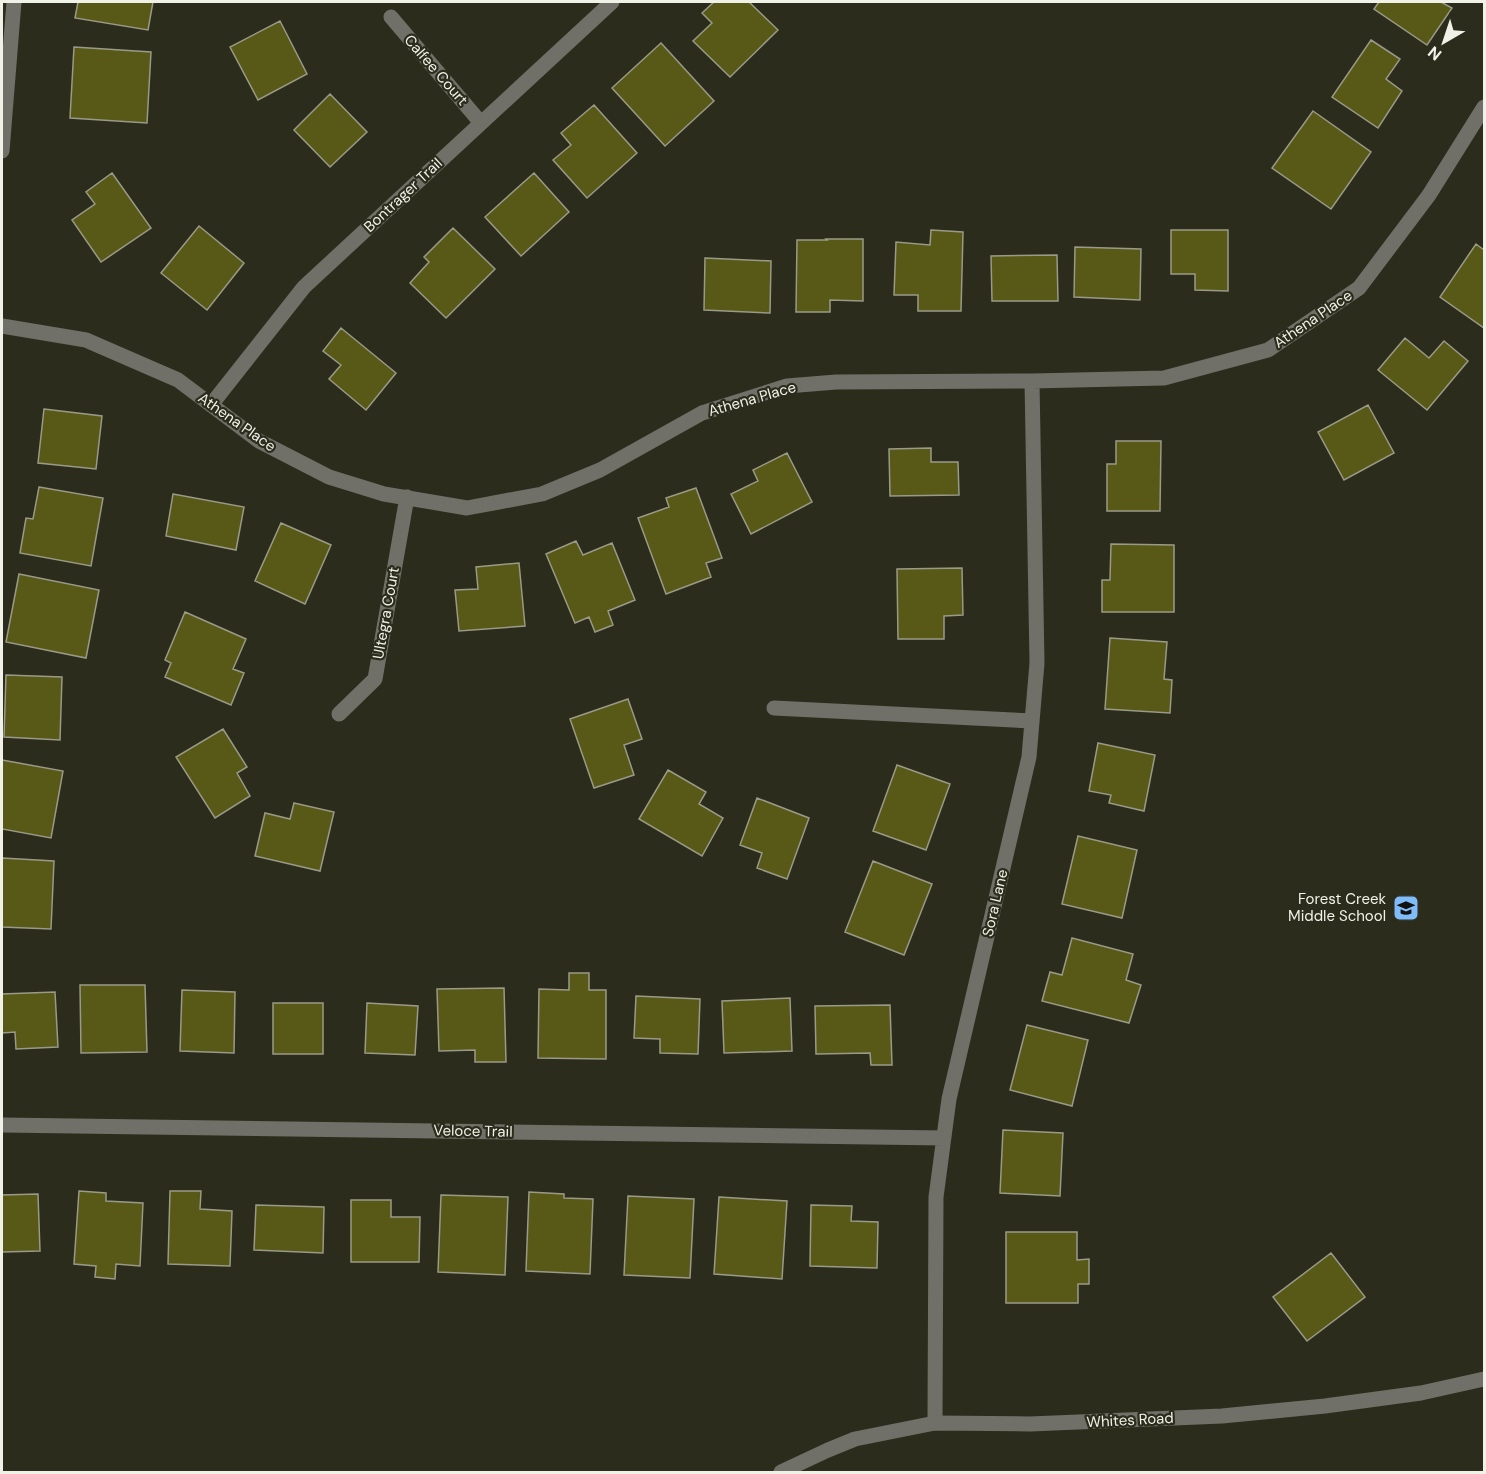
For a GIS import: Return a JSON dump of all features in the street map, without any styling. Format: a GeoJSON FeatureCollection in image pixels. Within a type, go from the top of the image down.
{"type":"FeatureCollection","features":[{"type":"Feature","properties":{"kind":"street"},"geometry":{"type":"LineString","coordinates":[[2,152],[14,2]]}},
{"type":"Feature","properties":{"kind":"street","name":"Bontrager Trail"},"geometry":{"type":"LineString","coordinates":[[211,405],[304,287],[612,2]]}},
{"type":"Feature","properties":{"kind":"street","name":"Calfee Court"},"geometry":{"type":"LineString","coordinates":[[391,17],[481,123]]}},
{"type":"Feature","properties":{"kind":"street","name":"Athena Place"},"geometry":{"type":"LineString","coordinates":[[2,326],[86,340],[178,380],[259,441],[329,477],[384,494],[467,508],[542,494],[600,470],[702,413],[787,386],[836,382],[1164,378],[1268,350],[1359,288],[1429,195],[1485,107]]}},
{"type":"Feature","properties":{"kind":"street","name":"Sora Lane"},"geometry":{"type":"LineString","coordinates":[[935,1423],[936,1197],[949,1099],[1029,757],[1038,663],[1032,381]]}},
{"type":"Feature","properties":{"kind":"street","name":"Ultegra Court"},"geometry":{"type":"LineString","coordinates":[[339,714],[375,679],[406,498]]}},
{"type":"Feature","properties":{"kind":"street"},"geometry":{"type":"LineString","coordinates":[[774,708],[1032,721]]}},
{"type":"Feature","properties":{"kind":"street","name":"Veloce Trail"},"geometry":{"type":"LineString","coordinates":[[2,1125],[944,1138]]}},
{"type":"Feature","properties":{"kind":"street","name":"Whites Road"},"geometry":{"type":"LineString","coordinates":[[781,1473],[855,1439],[935,1423],[1030,1424],[1222,1416],[1325,1406],[1421,1393],[1485,1379]]}},
{"type":"Feature","properties":{"kind":"building"},"geometry":{"type":"Polygon","coordinates":[[[78,2],[153,2],[148,30],[75,18],[78,2]]]}},
{"type":"Feature","properties":{"kind":"building"},"geometry":{"type":"Polygon","coordinates":[[[714,2],[749,2],[778,30],[730,77],[693,41],[712,23],[702,13],[714,2]]]}},
{"type":"Feature","properties":{"kind":"building"},"geometry":{"type":"Polygon","coordinates":[[[1379,2],[1441,2],[1452,8],[1427,45],[1374,9],[1379,2]]]}},
{"type":"Feature","properties":{"kind":"building"},"geometry":{"type":"Polygon","coordinates":[[[280,21],[307,74],[258,100],[230,47],[280,21]]]}},
{"type":"Feature","properties":{"kind":"building"},"geometry":{"type":"Polygon","coordinates":[[[1371,40],[1400,59],[1386,79],[1402,91],[1378,128],[1332,97],[1371,40]]]}},
{"type":"Feature","properties":{"kind":"building"},"geometry":{"type":"Polygon","coordinates":[[[661,43],[714,101],[665,146],[612,88],[661,43]]]}},
{"type":"Feature","properties":{"kind":"building"},"geometry":{"type":"Polygon","coordinates":[[[74,47],[151,52],[147,123],[70,118],[74,47]]]}},
{"type":"Feature","properties":{"kind":"building"},"geometry":{"type":"Polygon","coordinates":[[[330,94],[367,132],[330,167],[294,130],[330,94]]]}},
{"type":"Feature","properties":{"kind":"building"},"geometry":{"type":"Polygon","coordinates":[[[594,105],[637,153],[587,198],[553,160],[571,145],[561,133],[594,105]]]}},
{"type":"Feature","properties":{"kind":"building"},"geometry":{"type":"Polygon","coordinates":[[[1313,111],[1371,152],[1331,209],[1272,168],[1313,111]]]}},
{"type":"Feature","properties":{"kind":"building"},"geometry":{"type":"Polygon","coordinates":[[[112,173],[151,228],[101,262],[72,220],[95,204],[86,192],[112,173]]]}},
{"type":"Feature","properties":{"kind":"building"},"geometry":{"type":"Polygon","coordinates":[[[534,173],[569,212],[521,256],[485,217],[534,173]]]}},
{"type":"Feature","properties":{"kind":"building"},"geometry":{"type":"Polygon","coordinates":[[[199,226],[244,263],[207,310],[161,273],[199,226]]]}},
{"type":"Feature","properties":{"kind":"building"},"geometry":{"type":"Polygon","coordinates":[[[453,228],[495,269],[446,318],[410,283],[429,262],[424,257],[453,228]]]}},
{"type":"Feature","properties":{"kind":"building"},"geometry":{"type":"Polygon","coordinates":[[[931,230],[963,232],[961,311],[918,311],[918,295],[894,295],[896,242],[930,245],[931,230]]]}},
{"type":"Feature","properties":{"kind":"building"},"geometry":{"type":"Polygon","coordinates":[[[1171,230],[1228,230],[1228,291],[1195,290],[1195,274],[1171,274],[1171,230]]]}},
{"type":"Feature","properties":{"kind":"building"},"geometry":{"type":"Polygon","coordinates":[[[863,239],[863,301],[830,300],[830,312],[796,312],[797,240],[863,239]]]}},
{"type":"Feature","properties":{"kind":"building"},"geometry":{"type":"Polygon","coordinates":[[[1476,244],[1484,250],[1484,328],[1440,297],[1476,244]]]}},
{"type":"Feature","properties":{"kind":"building"},"geometry":{"type":"Polygon","coordinates":[[[1075,247],[1141,249],[1140,300],[1074,297],[1075,247]]]}},
{"type":"Feature","properties":{"kind":"building"},"geometry":{"type":"Polygon","coordinates":[[[1057,255],[1058,301],[992,301],[991,256],[1057,255]]]}},
{"type":"Feature","properties":{"kind":"building"},"geometry":{"type":"Polygon","coordinates":[[[705,258],[771,261],[770,313],[704,310],[705,258]]]}},
{"type":"Feature","properties":{"kind":"building"},"geometry":{"type":"Polygon","coordinates":[[[341,328],[396,373],[366,410],[329,379],[341,365],[323,351],[341,328]]]}},
{"type":"Feature","properties":{"kind":"building"},"geometry":{"type":"Polygon","coordinates":[[[1405,338],[1429,358],[1444,341],[1468,361],[1427,410],[1378,370],[1405,338]]]}},
{"type":"Feature","properties":{"kind":"building"},"geometry":{"type":"Polygon","coordinates":[[[1368,405],[1394,453],[1344,480],[1318,432],[1368,405]]]}},
{"type":"Feature","properties":{"kind":"building"},"geometry":{"type":"Polygon","coordinates":[[[44,409],[102,416],[96,469],[38,463],[44,409]]]}},
{"type":"Feature","properties":{"kind":"building"},"geometry":{"type":"Polygon","coordinates":[[[1116,441],[1161,441],[1160,511],[1107,511],[1107,464],[1116,464],[1116,441]]]}},
{"type":"Feature","properties":{"kind":"building"},"geometry":{"type":"Polygon","coordinates":[[[931,448],[931,462],[958,462],[959,495],[890,496],[889,449],[931,448]]]}},
{"type":"Feature","properties":{"kind":"building"},"geometry":{"type":"Polygon","coordinates":[[[787,453],[812,502],[751,534],[731,494],[758,481],[753,470],[787,453]]]}},
{"type":"Feature","properties":{"kind":"building"},"geometry":{"type":"Polygon","coordinates":[[[39,487],[103,498],[91,566],[20,553],[26,518],[33,519],[39,487]]]}},
{"type":"Feature","properties":{"kind":"building"},"geometry":{"type":"Polygon","coordinates":[[[696,488],[722,558],[706,563],[711,577],[666,594],[638,518],[669,507],[666,498],[696,488]]]}},
{"type":"Feature","properties":{"kind":"building"},"geometry":{"type":"Polygon","coordinates":[[[173,494],[244,507],[236,550],[166,536],[173,494]]]}},
{"type":"Feature","properties":{"kind":"building"},"geometry":{"type":"Polygon","coordinates":[[[281,523],[331,545],[305,604],[255,581],[281,523]]]}},
{"type":"Feature","properties":{"kind":"building"},"geometry":{"type":"Polygon","coordinates":[[[576,541],[583,555],[612,543],[635,600],[608,611],[613,625],[595,632],[589,617],[575,623],[546,554],[576,541]]]}},
{"type":"Feature","properties":{"kind":"building"},"geometry":{"type":"Polygon","coordinates":[[[1111,544],[1174,545],[1174,612],[1102,612],[1102,580],[1110,580],[1111,544]]]}},
{"type":"Feature","properties":{"kind":"building"},"geometry":{"type":"Polygon","coordinates":[[[519,563],[525,626],[459,631],[455,590],[478,589],[476,567],[519,563]]]}},
{"type":"Feature","properties":{"kind":"building"},"geometry":{"type":"Polygon","coordinates":[[[962,568],[963,615],[944,616],[944,639],[898,639],[897,569],[962,568]]]}},
{"type":"Feature","properties":{"kind":"building"},"geometry":{"type":"Polygon","coordinates":[[[19,574],[99,590],[86,658],[6,642],[19,574]]]}},
{"type":"Feature","properties":{"kind":"building"},"geometry":{"type":"Polygon","coordinates":[[[185,612],[246,639],[233,669],[244,673],[231,705],[165,677],[171,663],[165,660],[185,612]]]}},
{"type":"Feature","properties":{"kind":"building"},"geometry":{"type":"Polygon","coordinates":[[[1110,638],[1167,642],[1164,679],[1172,680],[1170,713],[1105,709],[1110,638]]]}},
{"type":"Feature","properties":{"kind":"building"},"geometry":{"type":"Polygon","coordinates":[[[6,675],[62,677],[60,740],[4,737],[6,675]]]}},
{"type":"Feature","properties":{"kind":"building"},"geometry":{"type":"Polygon","coordinates":[[[628,699],[642,739],[624,745],[634,775],[594,788],[570,719],[628,699]]]}},
{"type":"Feature","properties":{"kind":"building"},"geometry":{"type":"Polygon","coordinates":[[[223,729],[247,767],[237,773],[250,796],[215,818],[176,757],[223,729]]]}},
{"type":"Feature","properties":{"kind":"building"},"geometry":{"type":"Polygon","coordinates":[[[1098,743],[1155,755],[1144,811],[1109,803],[1111,795],[1089,791],[1098,743]]]}},
{"type":"Feature","properties":{"kind":"building"},"geometry":{"type":"Polygon","coordinates":[[[2,760],[63,771],[51,838],[2,829],[2,760]]]}},
{"type":"Feature","properties":{"kind":"building"},"geometry":{"type":"Polygon","coordinates":[[[897,765],[950,784],[926,850],[873,831],[897,765]]]}},
{"type":"Feature","properties":{"kind":"building"},"geometry":{"type":"Polygon","coordinates":[[[668,770],[706,792],[699,804],[723,818],[702,856],[639,819],[668,770]]]}},
{"type":"Feature","properties":{"kind":"building"},"geometry":{"type":"Polygon","coordinates":[[[757,798],[809,818],[787,879],[757,868],[762,853],[740,845],[757,798]]]}},
{"type":"Feature","properties":{"kind":"building"},"geometry":{"type":"Polygon","coordinates":[[[294,803],[334,812],[320,871],[255,856],[265,813],[290,819],[294,803]]]}},
{"type":"Feature","properties":{"kind":"building"},"geometry":{"type":"Polygon","coordinates":[[[1078,836],[1137,850],[1122,918],[1062,904],[1078,836]]]}},
{"type":"Feature","properties":{"kind":"building"},"geometry":{"type":"Polygon","coordinates":[[[2,858],[54,861],[51,929],[2,927],[2,858]]]}},
{"type":"Feature","properties":{"kind":"building"},"geometry":{"type":"Polygon","coordinates":[[[873,861],[932,884],[904,955],[845,932],[873,861]]]}},
{"type":"Feature","properties":{"kind":"building"},"geometry":{"type":"Polygon","coordinates":[[[1072,938],[1133,954],[1126,980],[1141,985],[1129,1023],[1042,1001],[1050,972],[1062,975],[1072,938]]]}},
{"type":"Feature","properties":{"kind":"building"},"geometry":{"type":"Polygon","coordinates":[[[569,973],[589,973],[589,990],[606,990],[606,1059],[538,1058],[539,989],[569,990],[569,973]]]}},
{"type":"Feature","properties":{"kind":"building"},"geometry":{"type":"Polygon","coordinates":[[[80,985],[145,985],[147,1052],[81,1053],[80,985]]]}},
{"type":"Feature","properties":{"kind":"building"},"geometry":{"type":"Polygon","coordinates":[[[504,988],[506,1062],[475,1062],[475,1050],[439,1051],[437,989],[504,988]]]}},
{"type":"Feature","properties":{"kind":"building"},"geometry":{"type":"Polygon","coordinates":[[[182,990],[235,992],[234,1053],[180,1051],[182,990]]]}},
{"type":"Feature","properties":{"kind":"building"},"geometry":{"type":"Polygon","coordinates":[[[55,992],[58,1047],[16,1049],[15,1032],[2,1033],[2,994],[55,992]]]}},
{"type":"Feature","properties":{"kind":"building"},"geometry":{"type":"Polygon","coordinates":[[[636,996],[700,999],[698,1054],[660,1053],[660,1039],[634,1038],[636,996]]]}},
{"type":"Feature","properties":{"kind":"building"},"geometry":{"type":"Polygon","coordinates":[[[790,998],[792,1051],[724,1053],[722,1001],[790,998]]]}},
{"type":"Feature","properties":{"kind":"building"},"geometry":{"type":"Polygon","coordinates":[[[273,1003],[323,1003],[323,1054],[273,1054],[273,1003]]]}},
{"type":"Feature","properties":{"kind":"building"},"geometry":{"type":"Polygon","coordinates":[[[367,1003],[418,1006],[415,1055],[365,1053],[367,1003]]]}},
{"type":"Feature","properties":{"kind":"building"},"geometry":{"type":"Polygon","coordinates":[[[890,1005],[892,1065],[871,1065],[870,1053],[816,1054],[815,1006],[890,1005]]]}},
{"type":"Feature","properties":{"kind":"building"},"geometry":{"type":"Polygon","coordinates":[[[1027,1025],[1088,1040],[1072,1106],[1010,1090],[1027,1025]]]}},
{"type":"Feature","properties":{"kind":"building"},"geometry":{"type":"Polygon","coordinates":[[[1003,1130],[1063,1133],[1060,1196],[1000,1193],[1003,1130]]]}},
{"type":"Feature","properties":{"kind":"building"},"geometry":{"type":"Polygon","coordinates":[[[79,1191],[106,1193],[106,1201],[143,1203],[140,1266],[116,1264],[115,1279],[95,1277],[96,1266],[74,1264],[79,1191]]]}},
{"type":"Feature","properties":{"kind":"building"},"geometry":{"type":"Polygon","coordinates":[[[170,1191],[201,1191],[200,1209],[232,1211],[230,1266],[168,1264],[170,1191]]]}},
{"type":"Feature","properties":{"kind":"building"},"geometry":{"type":"Polygon","coordinates":[[[529,1192],[564,1194],[564,1198],[593,1199],[590,1274],[526,1271],[529,1192]]]}},
{"type":"Feature","properties":{"kind":"building"},"geometry":{"type":"Polygon","coordinates":[[[38,1194],[40,1251],[2,1252],[2,1195],[38,1194]]]}},
{"type":"Feature","properties":{"kind":"building"},"geometry":{"type":"Polygon","coordinates":[[[441,1195],[508,1197],[505,1275],[438,1272],[441,1195]]]}},
{"type":"Feature","properties":{"kind":"building"},"geometry":{"type":"Polygon","coordinates":[[[628,1196],[694,1199],[690,1278],[624,1275],[628,1196]]]}},
{"type":"Feature","properties":{"kind":"building"},"geometry":{"type":"Polygon","coordinates":[[[719,1197],[787,1201],[782,1279],[714,1274],[719,1197]]]}},
{"type":"Feature","properties":{"kind":"building"},"geometry":{"type":"Polygon","coordinates":[[[351,1200],[391,1200],[391,1217],[420,1217],[419,1262],[351,1262],[351,1200]]]}},
{"type":"Feature","properties":{"kind":"building"},"geometry":{"type":"Polygon","coordinates":[[[256,1205],[324,1207],[323,1253],[254,1250],[256,1205]]]}},
{"type":"Feature","properties":{"kind":"building"},"geometry":{"type":"Polygon","coordinates":[[[811,1205],[852,1206],[851,1221],[878,1222],[877,1268],[810,1266],[811,1205]]]}},
{"type":"Feature","properties":{"kind":"building"},"geometry":{"type":"Polygon","coordinates":[[[1006,1232],[1077,1232],[1077,1260],[1089,1259],[1089,1284],[1078,1284],[1078,1303],[1006,1303],[1006,1232]]]}},
{"type":"Feature","properties":{"kind":"building"},"geometry":{"type":"Polygon","coordinates":[[[1331,1253],[1365,1297],[1307,1341],[1273,1297],[1331,1253]]]}},
{"type":"Feature","properties":{"kind":"place","name":"Forest Creek Middle School"},"geometry":{"type":"Point","coordinates":[1406,908]}}]}
